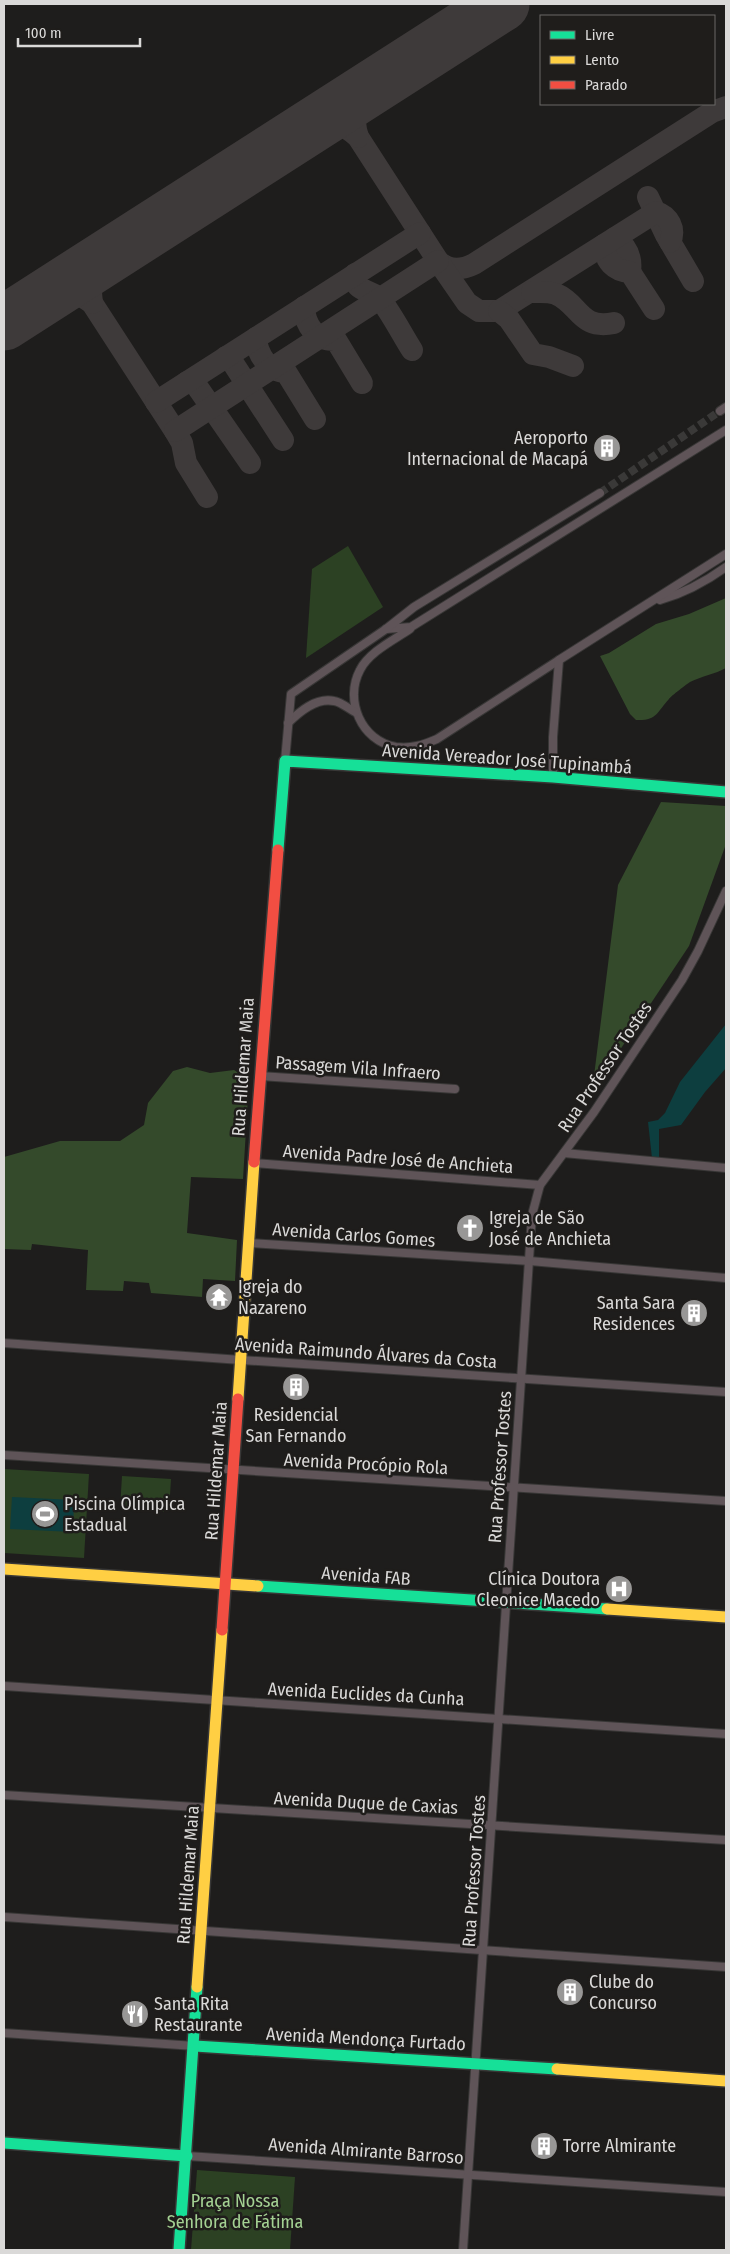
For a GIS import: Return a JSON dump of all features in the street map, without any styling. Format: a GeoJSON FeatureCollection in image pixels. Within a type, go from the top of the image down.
{"type":"FeatureCollection","features":[{"type":"Feature","properties":{"kind":"street"},"geometry":{"type":"LineString","coordinates":[[355,712],[353,689],[360,669],[366,660],[411,627],[726,430]]}},
{"type":"Feature","properties":{"kind":"street"},"geometry":{"type":"LineString","coordinates":[[386,629],[414,607],[600,493]]}},
{"type":"Feature","properties":{"kind":"street"},"geometry":{"type":"LineString","coordinates":[[288,723],[299,712],[323,701],[334,701],[355,712],[372,736],[384,744],[396,747],[422,746],[436,739],[726,554]]}},
{"type":"Feature","properties":{"kind":"street"},"geometry":{"type":"LineString","coordinates":[[653,601],[679,595],[704,582],[726,567]]}},
{"type":"Feature","properties":{"kind":"street"},"geometry":{"type":"LineString","coordinates":[[386,629],[411,627]]}},
{"type":"Feature","properties":{"kind":"street","name":"Rua Hildemar Maia"},"geometry":{"type":"LineString","coordinates":[[179,2250],[195,2046],[209,1809],[260,1076],[288,723],[292,694],[386,629]]}},
{"type":"Feature","properties":{"kind":"street"},"geometry":{"type":"LineString","coordinates":[[553,777],[553,737],[560,660]]}},
{"type":"Feature","properties":{"kind":"street","name":"Avenida Vereador José Tupinambá"},"geometry":{"type":"LineString","coordinates":[[284,761],[553,777],[726,792]]}},
{"type":"Feature","properties":{"kind":"street","name":"Rua Professor Tostes"},"geometry":{"type":"LineString","coordinates":[[463,2250],[482,1951],[500,1717],[505,1603],[530,1261],[531,1224],[540,1185],[564,1153],[682,980],[726,892]]}},
{"type":"Feature","properties":{"kind":"street","name":"Passagem Vila Infraero"},"geometry":{"type":"LineString","coordinates":[[260,1076],[455,1089]]}},
{"type":"Feature","properties":{"kind":"street"},"geometry":{"type":"LineString","coordinates":[[564,1153],[726,1168]]}},
{"type":"Feature","properties":{"kind":"street","name":"Avenida Padre José de Anchieta"},"geometry":{"type":"LineString","coordinates":[[254,1163],[540,1185]]}},
{"type":"Feature","properties":{"kind":"street","name":"Avenida Carlos Gomes"},"geometry":{"type":"LineString","coordinates":[[249,1243],[530,1261],[726,1278]]}},
{"type":"Feature","properties":{"kind":"street","name":"Avenida Raimundo Álvares da Costa"},"geometry":{"type":"LineString","coordinates":[[4,1343],[726,1392]]}},
{"type":"Feature","properties":{"kind":"street","name":"Avenida Procópio Rola"},"geometry":{"type":"LineString","coordinates":[[4,1455],[233,1472],[514,1486],[726,1501]]}},
{"type":"Feature","properties":{"kind":"street","name":"Avenida FAB"},"geometry":{"type":"LineString","coordinates":[[4,1569],[726,1617]]}},
{"type":"Feature","properties":{"kind":"street","name":"Avenida Euclides da Cunha"},"geometry":{"type":"LineString","coordinates":[[4,1686],[500,1717],[726,1734]]}},
{"type":"Feature","properties":{"kind":"street","name":"Avenida Duque de Caxias"},"geometry":{"type":"LineString","coordinates":[[4,1795],[726,1840]]}},
{"type":"Feature","properties":{"kind":"street"},"geometry":{"type":"LineString","coordinates":[[4,1918],[726,1968]]}},
{"type":"Feature","properties":{"kind":"street","name":"Avenida Mendonça Furtado"},"geometry":{"type":"LineString","coordinates":[[4,2034],[476,2063],[726,2082]]}},
{"type":"Feature","properties":{"kind":"street","name":"Avenida Almirante Barroso"},"geometry":{"type":"LineString","coordinates":[[4,2143],[726,2192]]}},
{"type":"Feature","properties":{"kind":"green space"},"geometry":{"type":"Polygon","coordinates":[[[348,546],[383,607],[306,658],[312,569],[348,546]]]}},
{"type":"Feature","properties":{"kind":"green space"},"geometry":{"type":"Polygon","coordinates":[[[726,598],[726,668],[690,682],[670,697],[653,717],[636,720],[630,714],[600,656],[609,653],[656,624],[689,614],[726,598]]]}},
{"type":"Feature","properties":{"kind":"green space"},"geometry":{"type":"Polygon","coordinates":[[[661,802],[726,806],[726,844],[689,946],[592,1092],[618,885],[661,802]]]}},
{"type":"Feature","properties":{"kind":"green space"},"geometry":{"type":"Polygon","coordinates":[[[187,1067],[210,1073],[234,1070],[249,1080],[243,1179],[191,1177],[187,1233],[237,1240],[235,1281],[203,1279],[202,1297],[151,1293],[149,1283],[124,1281],[123,1291],[86,1290],[88,1250],[32,1244],[31,1250],[4,1249],[4,1157],[60,1141],[120,1141],[144,1125],[148,1103],[173,1071],[187,1067]]]}},
{"type":"Feature","properties":{"kind":"green space","name":"Piscina Olímpica Estadual"},"geometry":{"type":"Polygon","coordinates":[[[4,1469],[89,1474],[84,1558],[4,1553],[4,1469]]]}},
{"type":"Feature","properties":{"kind":"green space"},"geometry":{"type":"Polygon","coordinates":[[[122,1476],[171,1479],[169,1512],[120,1509],[122,1476]]]}},
{"type":"Feature","properties":{"kind":"green space","name":"Praça Nossa Senhora de Fátima"},"geometry":{"type":"Polygon","coordinates":[[[197,2170],[295,2177],[290,2250],[191,2250],[197,2170]]]}},
{"type":"Feature","properties":{"kind":"water"},"geometry":{"type":"Polygon","coordinates":[[[726,1024],[726,1068],[705,1092],[681,1125],[659,1129],[659,1158],[652,1158],[648,1122],[658,1120],[665,1113],[680,1082],[726,1024]]]}},
{"type":"Feature","properties":{"kind":"water"},"geometry":{"type":"Polygon","coordinates":[[[12,1497],[74,1500],[73,1532],[10,1529],[12,1497]]]}},
{"type":"Feature","properties":{"kind":"taxiway"},"geometry":{"type":"LineString","coordinates":[[358,137],[355,116],[362,99],[371,88]]}},
{"type":"Feature","properties":{"kind":"taxiway"},"geometry":{"type":"LineString","coordinates":[[312,126],[337,124],[347,128],[358,137],[438,261],[446,267],[460,268],[474,264],[712,112],[726,107]]}},
{"type":"Feature","properties":{"kind":"taxiway"},"geometry":{"type":"LineString","coordinates":[[648,197],[666,235],[693,281]]}},
{"type":"Feature","properties":{"kind":"taxiway"},"geometry":{"type":"LineString","coordinates":[[438,261],[467,303],[479,311],[499,311],[656,212],[665,217],[672,228],[670,242]]}},
{"type":"Feature","properties":{"kind":"taxiway"},"geometry":{"type":"LineString","coordinates":[[156,402],[420,233]]}},
{"type":"Feature","properties":{"kind":"taxiway"},"geometry":{"type":"LineString","coordinates":[[615,238],[628,253],[630,272]]}},
{"type":"Feature","properties":{"kind":"taxiway"},"geometry":{"type":"LineString","coordinates":[[604,245],[606,256],[611,264],[619,270],[630,272],[654,309]]}},
{"type":"Feature","properties":{"kind":"taxiway"},"geometry":{"type":"LineString","coordinates":[[92,303],[91,280],[102,260]]}},
{"type":"Feature","properties":{"kind":"taxiway"},"geometry":{"type":"LineString","coordinates":[[175,431],[438,261]]}},
{"type":"Feature","properties":{"kind":"taxiway"},"geometry":{"type":"LineString","coordinates":[[355,274],[356,283],[362,289],[382,301],[412,350]]}},
{"type":"Feature","properties":{"kind":"taxiway"},"geometry":{"type":"LineString","coordinates":[[46,296],[59,292],[70,292],[92,303],[175,431],[182,443],[186,463],[207,497]]}},
{"type":"Feature","properties":{"kind":"taxiway"},"geometry":{"type":"LineString","coordinates":[[532,292],[556,294],[564,298],[587,320],[594,323],[614,323]]}},
{"type":"Feature","properties":{"kind":"taxiway"},"geometry":{"type":"LineString","coordinates":[[304,307],[309,326],[317,335],[329,340],[336,340],[362,383]]}},
{"type":"Feature","properties":{"kind":"taxiway"},"geometry":{"type":"LineString","coordinates":[[499,311],[509,319],[533,354],[549,357],[573,366]]}},
{"type":"Feature","properties":{"kind":"taxiway"},"geometry":{"type":"LineString","coordinates":[[256,338],[261,356],[269,366],[286,372],[315,419]]}},
{"type":"Feature","properties":{"kind":"taxiway"},"geometry":{"type":"LineString","coordinates":[[226,357],[231,360],[283,440]]}},
{"type":"Feature","properties":{"kind":"taxiway"},"geometry":{"type":"LineString","coordinates":[[187,382],[196,385],[250,463]]}},
{"type":"Feature","properties":{"kind":"runway"},"geometry":{"type":"LineString","coordinates":[[4,323],[502,4]]}},
{"type":"Feature","properties":{"kind":"tunnel"},"geometry":{"type":"LineString","coordinates":[[600,493],[720,411]]}},
{"type":"Feature","properties":{"kind":"traffic: fast"},"geometry":{"type":"LineString","coordinates":[[278,850],[285,761],[553,777],[726,792]]}},
{"type":"Feature","properties":{"kind":"traffic: fast"},"geometry":{"type":"LineString","coordinates":[[258,1586],[607,1609]]}},
{"type":"Feature","properties":{"kind":"traffic: fast"},"geometry":{"type":"LineString","coordinates":[[179,2250],[197,1987]]}},
{"type":"Feature","properties":{"kind":"traffic: fast"},"geometry":{"type":"LineString","coordinates":[[195,2046],[557,2069]]}},
{"type":"Feature","properties":{"kind":"traffic: fast"},"geometry":{"type":"LineString","coordinates":[[4,2143],[187,2156]]}},
{"type":"Feature","properties":{"kind":"traffic: slow"},"geometry":{"type":"LineString","coordinates":[[238,1399],[254,1162]]}},
{"type":"Feature","properties":{"kind":"traffic: slow"},"geometry":{"type":"LineString","coordinates":[[4,1569],[258,1586]]}},
{"type":"Feature","properties":{"kind":"traffic: slow"},"geometry":{"type":"LineString","coordinates":[[607,1609],[726,1617]]}},
{"type":"Feature","properties":{"kind":"traffic: slow"},"geometry":{"type":"LineString","coordinates":[[197,1987],[222,1630]]}},
{"type":"Feature","properties":{"kind":"traffic: slow"},"geometry":{"type":"LineString","coordinates":[[557,2069],[726,2081]]}},
{"type":"Feature","properties":{"kind":"traffic: jam"},"geometry":{"type":"LineString","coordinates":[[254,1162],[278,850]]}},
{"type":"Feature","properties":{"kind":"traffic: jam"},"geometry":{"type":"LineString","coordinates":[[222,1630],[238,1399]]}},
{"type":"Feature","properties":{"kind":"place","name":"Aeroporto Internacional de Macapá"},"geometry":{"type":"Point","coordinates":[607,448]}},
{"type":"Feature","properties":{"kind":"place","name":"Igreja de São José de Anchieta"},"geometry":{"type":"Point","coordinates":[470,1228]}},
{"type":"Feature","properties":{"kind":"place","name":"Igreja do Nazareno"},"geometry":{"type":"Point","coordinates":[219,1297]}},
{"type":"Feature","properties":{"kind":"place","name":"Santa Sara Residences"},"geometry":{"type":"Point","coordinates":[694,1313]}},
{"type":"Feature","properties":{"kind":"place","name":"Residencial San Fernando"},"geometry":{"type":"Point","coordinates":[296,1387]}},
{"type":"Feature","properties":{"kind":"place","name":"Piscina Olímpica Estadual"},"geometry":{"type":"Point","coordinates":[45,1514]}},
{"type":"Feature","properties":{"kind":"place","name":"Clínica Doutora Cleonice Macedo"},"geometry":{"type":"Point","coordinates":[619,1589]}},
{"type":"Feature","properties":{"kind":"place","name":"Clube do Concurso"},"geometry":{"type":"Point","coordinates":[570,1992]}},
{"type":"Feature","properties":{"kind":"place","name":"Santa Rita Restaurante"},"geometry":{"type":"Point","coordinates":[135,2014]}},
{"type":"Feature","properties":{"kind":"place","name":"Torre Almirante"},"geometry":{"type":"Point","coordinates":[544,2146]}}]}
